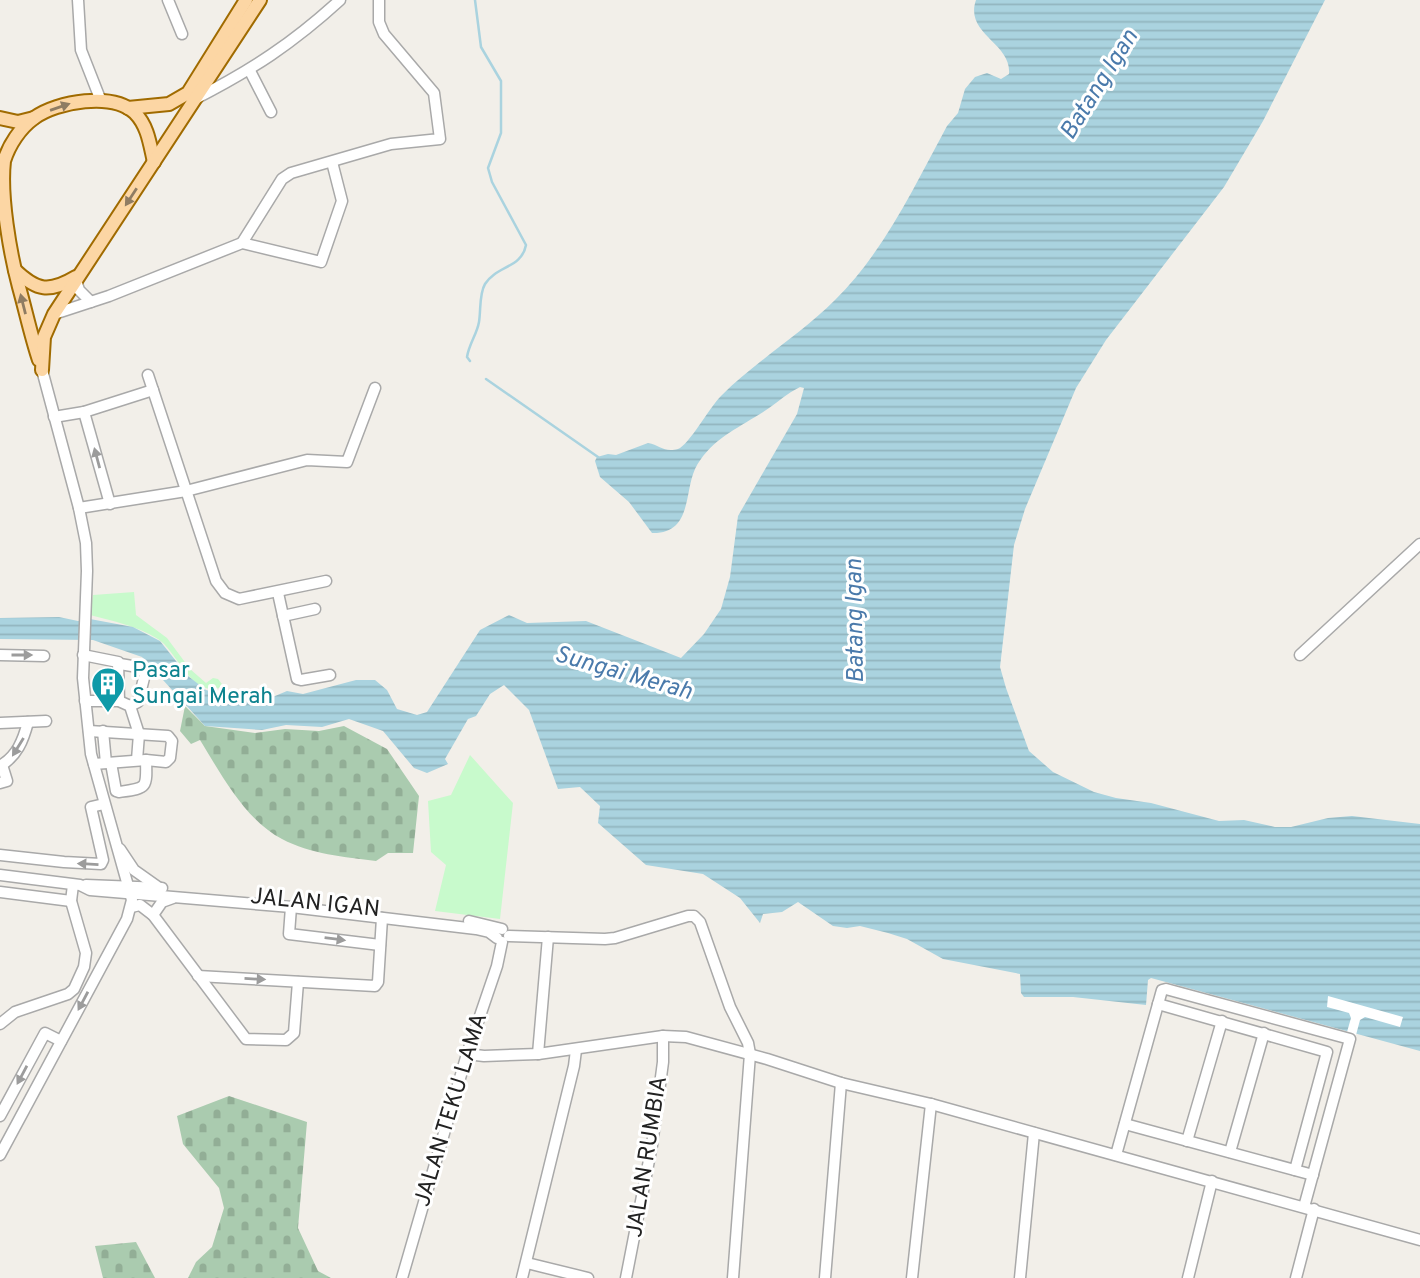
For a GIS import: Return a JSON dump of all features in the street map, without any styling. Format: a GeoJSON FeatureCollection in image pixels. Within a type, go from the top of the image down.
{"type":"FeatureCollection","features":[{"type":"Feature","properties":{"kind":"main road"},"geometry":{"type":"LineString","coordinates":[[0,118],[18,122],[81,101],[102,101],[128,108],[169,104],[188,93],[246,0]]}},
{"type":"Feature","properties":{"kind":"main road"},"geometry":{"type":"LineString","coordinates":[[42,370],[44,337],[54,314],[260,0]]}},
{"type":"Feature","properties":{"kind":"main road"},"geometry":{"type":"LineString","coordinates":[[128,108],[136,114],[146,131],[154,162]]}},
{"type":"Feature","properties":{"kind":"main road"},"geometry":{"type":"LineString","coordinates":[[3,163],[9,147],[34,118]]}},
{"type":"Feature","properties":{"kind":"main road"},"geometry":{"type":"LineString","coordinates":[[0,145],[3,163],[2,229],[42,370]]}},
{"type":"Feature","properties":{"kind":"main road"},"geometry":{"type":"LineString","coordinates":[[13,268],[29,283],[41,288],[63,285],[77,278]]}},
{"type":"Feature","properties":{"kind":"street"},"geometry":{"type":"LineString","coordinates":[[78,0],[81,50],[102,101]]}},
{"type":"Feature","properties":{"kind":"street"},"geometry":{"type":"LineString","coordinates":[[168,0],[182,34]]}},
{"type":"Feature","properties":{"kind":"street"},"geometry":{"type":"LineString","coordinates":[[195,99],[250,71],[297,38],[340,0]]}},
{"type":"Feature","properties":{"kind":"street"},"geometry":{"type":"LineString","coordinates":[[242,243],[282,178],[291,173],[391,144],[440,139],[434,93],[384,34],[379,22],[379,0]]}},
{"type":"Feature","properties":{"kind":"street"},"geometry":{"type":"LineString","coordinates":[[250,71],[271,112]]}},
{"type":"Feature","properties":{"kind":"street"},"geometry":{"type":"LineString","coordinates":[[54,314],[242,243],[321,262],[342,201],[332,162]]}},
{"type":"Feature","properties":{"kind":"street"},"geometry":{"type":"LineString","coordinates":[[77,278],[79,290],[91,302]]}},
{"type":"Feature","properties":{"kind":"street"},"geometry":{"type":"LineString","coordinates":[[2,1148],[127,919],[131,907],[129,888],[94,764],[85,701],[83,642],[87,558],[79,508],[42,370]]}},
{"type":"Feature","properties":{"kind":"street"},"geometry":{"type":"LineString","coordinates":[[148,374],[216,581],[225,593],[239,599],[326,582]]}},
{"type":"Feature","properties":{"kind":"street"},"geometry":{"type":"LineString","coordinates":[[79,508],[186,491],[306,460],[347,462],[375,388]]}},
{"type":"Feature","properties":{"kind":"street"},"geometry":{"type":"LineString","coordinates":[[54,417],[84,412],[153,390]]}},
{"type":"Feature","properties":{"kind":"street"},"geometry":{"type":"LineString","coordinates":[[84,412],[110,504]]}},
{"type":"Feature","properties":{"kind":"street"},"geometry":{"type":"LineString","coordinates":[[1300,656],[1420,544]]}},
{"type":"Feature","properties":{"kind":"street"},"geometry":{"type":"LineString","coordinates":[[278,593],[297,679],[330,675]]}},
{"type":"Feature","properties":{"kind":"street"},"geometry":{"type":"LineString","coordinates":[[283,616],[315,609]]}},
{"type":"Feature","properties":{"kind":"street"},"geometry":{"type":"LineString","coordinates":[[83,654],[138,667],[145,674],[138,702],[130,706]]}},
{"type":"Feature","properties":{"kind":"street"},"geometry":{"type":"LineString","coordinates":[[0,655],[44,656]]}},
{"type":"Feature","properties":{"kind":"street"},"geometry":{"type":"LineString","coordinates":[[119,701],[120,664]]}},
{"type":"Feature","properties":{"kind":"street"},"geometry":{"type":"LineString","coordinates":[[85,701],[119,701],[130,706],[139,734],[147,783],[144,787],[116,791],[103,731]]}},
{"type":"Feature","properties":{"kind":"street"},"geometry":{"type":"LineString","coordinates":[[0,723],[46,721]]}},
{"type":"Feature","properties":{"kind":"street"},"geometry":{"type":"LineString","coordinates":[[0,783],[7,781],[1,766],[19,747],[28,722]]}},
{"type":"Feature","properties":{"kind":"street"},"geometry":{"type":"LineString","coordinates":[[89,731],[168,736],[172,741],[168,761],[94,764]]}},
{"type":"Feature","properties":{"kind":"street"},"geometry":{"type":"LineString","coordinates":[[0,855],[64,863],[102,864],[91,807],[104,804]]}},
{"type":"Feature","properties":{"kind":"street"},"geometry":{"type":"LineString","coordinates":[[113,836],[134,870],[161,888]]}},
{"type":"Feature","properties":{"kind":"street"},"geometry":{"type":"LineString","coordinates":[[105,884],[115,878],[120,862]]}},
{"type":"Feature","properties":{"kind":"street"},"geometry":{"type":"LineString","coordinates":[[0,875],[76,885],[105,884],[129,888],[143,900],[246,1039],[286,1040],[291,1037],[294,1033],[298,982]]}},
{"type":"Feature","properties":{"kind":"street"},"geometry":{"type":"LineString","coordinates":[[76,885],[90,890],[129,888]]}},
{"type":"Feature","properties":{"kind":"street"},"geometry":{"type":"LineString","coordinates":[[0,1023],[15,1012],[72,992],[84,967],[86,951],[71,901],[76,885]]}},
{"type":"Feature","properties":{"kind":"street","name":"JALAN IGAN"},"geometry":{"type":"LineString","coordinates":[[129,888],[161,888],[478,922],[503,936]]}},
{"type":"Feature","properties":{"kind":"street","name":"JALAN IGAN"},"geometry":{"type":"LineString","coordinates":[[129,888],[178,897],[291,907],[476,929],[503,936]]}},
{"type":"Feature","properties":{"kind":"street"},"geometry":{"type":"LineString","coordinates":[[0,892],[71,901]]}},
{"type":"Feature","properties":{"kind":"street"},"geometry":{"type":"LineString","coordinates":[[153,915],[162,902],[178,897]]}},
{"type":"Feature","properties":{"kind":"street"},"geometry":{"type":"LineString","coordinates":[[131,907],[140,905],[153,915]]}},
{"type":"Feature","properties":{"kind":"street"},"geometry":{"type":"LineString","coordinates":[[291,907],[289,934],[380,945]]}},
{"type":"Feature","properties":{"kind":"street"},"geometry":{"type":"LineString","coordinates":[[503,936],[615,938],[694,916],[700,922],[717,973],[748,1043],[750,1055],[733,1278]]}},
{"type":"Feature","properties":{"kind":"street"},"geometry":{"type":"LineString","coordinates":[[198,976],[375,986],[378,982],[382,918]]}},
{"type":"Feature","properties":{"kind":"street","name":"JALAN TEKU LAMA"},"geometry":{"type":"LineString","coordinates":[[402,1278],[467,1054],[497,966],[503,936]]}},
{"type":"Feature","properties":{"kind":"street"},"geometry":{"type":"LineString","coordinates":[[538,1054],[548,937]]}},
{"type":"Feature","properties":{"kind":"street"},"geometry":{"type":"LineString","coordinates":[[84,967],[97,972]]}},
{"type":"Feature","properties":{"kind":"street"},"geometry":{"type":"LineString","coordinates":[[1116,1155],[1162,990],[1350,1039],[1313,1175],[1296,1278]]}},
{"type":"Feature","properties":{"kind":"street"},"geometry":{"type":"LineString","coordinates":[[1158,1004],[1328,1053],[1295,1170]]}},
{"type":"Feature","properties":{"kind":"street"},"geometry":{"type":"LineString","coordinates":[[1187,1141],[1222,1021]]}},
{"type":"Feature","properties":{"kind":"street"},"geometry":{"type":"LineString","coordinates":[[0,1116],[45,1033],[61,1041]]}},
{"type":"Feature","properties":{"kind":"street"},"geometry":{"type":"LineString","coordinates":[[1230,1153],[1264,1033]]}},
{"type":"Feature","properties":{"kind":"street"},"geometry":{"type":"LineString","coordinates":[[467,1054],[538,1054],[663,1036],[686,1037],[841,1083],[931,1104],[1420,1240]]}},
{"type":"Feature","properties":{"kind":"street","name":"JALAN RUMBIA"},"geometry":{"type":"LineString","coordinates":[[626,1278],[654,1132],[663,1062],[663,1036]]}},
{"type":"Feature","properties":{"kind":"street"},"geometry":{"type":"LineString","coordinates":[[522,1278],[575,1066],[576,1050]]}},
{"type":"Feature","properties":{"kind":"street"},"geometry":{"type":"LineString","coordinates":[[825,1278],[841,1083]]}},
{"type":"Feature","properties":{"kind":"street"},"geometry":{"type":"LineString","coordinates":[[912,1278],[931,1104]]}},
{"type":"Feature","properties":{"kind":"street"},"geometry":{"type":"LineString","coordinates":[[1125,1124],[1313,1175]]}},
{"type":"Feature","properties":{"kind":"street"},"geometry":{"type":"LineString","coordinates":[[1020,1278],[1034,1133]]}},
{"type":"Feature","properties":{"kind":"street"},"geometry":{"type":"LineString","coordinates":[[1188,1278],[1212,1181]]}},
{"type":"Feature","properties":{"kind":"street"},"geometry":{"type":"LineString","coordinates":[[527,1263],[588,1278]]}},
{"type":"Feature","properties":{"kind":"green space"},"geometry":{"type":"Polygon","coordinates":[[[134,592],[136,615],[167,638],[190,669],[206,683],[213,678],[218,679],[222,684],[219,688],[209,689],[192,679],[165,645],[150,634],[90,615],[93,595],[134,592]]]}},
{"type":"Feature","properties":{"kind":"green space"},"geometry":{"type":"Polygon","coordinates":[[[185,706],[205,726],[255,733],[285,729],[319,731],[344,726],[387,749],[419,796],[413,853],[388,853],[376,861],[340,856],[304,848],[269,831],[235,795],[200,740],[191,744],[180,731],[185,706]]]}},
{"type":"Feature","properties":{"kind":"green space"},"geometry":{"type":"Polygon","coordinates":[[[470,755],[513,803],[500,919],[435,911],[446,865],[431,852],[428,801],[451,795],[470,755]]]}},
{"type":"Feature","properties":{"kind":"green space"},"geometry":{"type":"Polygon","coordinates":[[[229,1096],[307,1122],[298,1228],[318,1271],[331,1278],[188,1278],[196,1262],[212,1247],[224,1208],[219,1188],[183,1144],[177,1116],[229,1096]]]}},
{"type":"Feature","properties":{"kind":"green space"},"geometry":{"type":"Polygon","coordinates":[[[136,1242],[155,1278],[103,1278],[95,1246],[136,1242]]]}},
{"type":"Feature","properties":{"kind":"water"},"geometry":{"type":"Polygon","coordinates":[[[976,0],[1325,0],[1263,121],[1224,187],[1106,340],[1076,388],[1025,509],[1014,545],[1000,667],[1029,751],[1053,772],[1094,792],[1151,803],[1219,821],[1244,820],[1275,827],[1291,827],[1328,818],[1352,816],[1420,824],[1420,1051],[1151,978],[1148,980],[1146,1005],[1073,997],[1024,997],[1021,993],[1020,974],[943,959],[907,939],[888,933],[860,926],[833,926],[798,902],[782,912],[763,914],[760,923],[740,898],[703,874],[646,865],[598,823],[600,806],[580,787],[558,789],[529,710],[504,685],[490,694],[476,716],[468,719],[445,759],[448,764],[427,773],[414,768],[383,731],[349,719],[322,727],[286,725],[262,730],[205,726],[142,657],[93,640],[0,639],[0,618],[59,617],[78,621],[90,619],[133,627],[160,641],[188,676],[206,690],[256,704],[287,691],[303,694],[356,680],[375,680],[387,690],[397,709],[417,715],[427,712],[480,630],[509,615],[527,623],[586,621],[681,658],[704,634],[721,609],[730,577],[738,516],[797,414],[804,388],[800,387],[791,392],[729,433],[707,452],[695,469],[680,520],[665,532],[652,533],[629,502],[600,477],[595,461],[597,457],[616,455],[648,443],[669,450],[683,446],[721,396],[821,313],[853,281],[884,239],[947,126],[958,113],[965,89],[975,77],[987,73],[1001,79],[1009,74],[1008,63],[1003,54],[977,22],[974,12],[976,0]]]}},
{"type":"Feature","properties":{"kind":"pier"},"geometry":{"type":"Polygon","coordinates":[[[1328,996],[1403,1017],[1400,1027],[1365,1017],[1360,1020],[1356,1035],[1347,1032],[1351,1018],[1349,1013],[1327,1007],[1328,996]]]}},
{"type":"Feature","properties":{"kind":"waterway"},"geometry":{"type":"LineString","coordinates":[[470,361],[467,357],[478,326],[483,288],[490,278],[514,263],[524,253],[526,245],[492,182],[488,168],[501,133],[501,81],[481,47],[475,0]]}},
{"type":"Feature","properties":{"kind":"waterway"},"geometry":{"type":"LineString","coordinates":[[486,379],[598,457]]}},
{"type":"Feature","properties":{"kind":"place","name":"Pasar Sungai Merah"},"geometry":{"type":"Point","coordinates":[108,714]}},
{"type":"Feature","properties":{"kind":"water label","name":"Batang Igan"},"geometry":{"type":"Point","coordinates":[1100,85]}},
{"type":"Feature","properties":{"kind":"water label","name":"Batang Igan"},"geometry":{"type":"Point","coordinates":[856,621]}},
{"type":"Feature","properties":{"kind":"water label","name":"Sungai Merah"},"geometry":{"type":"Point","coordinates":[623,674]}}]}
